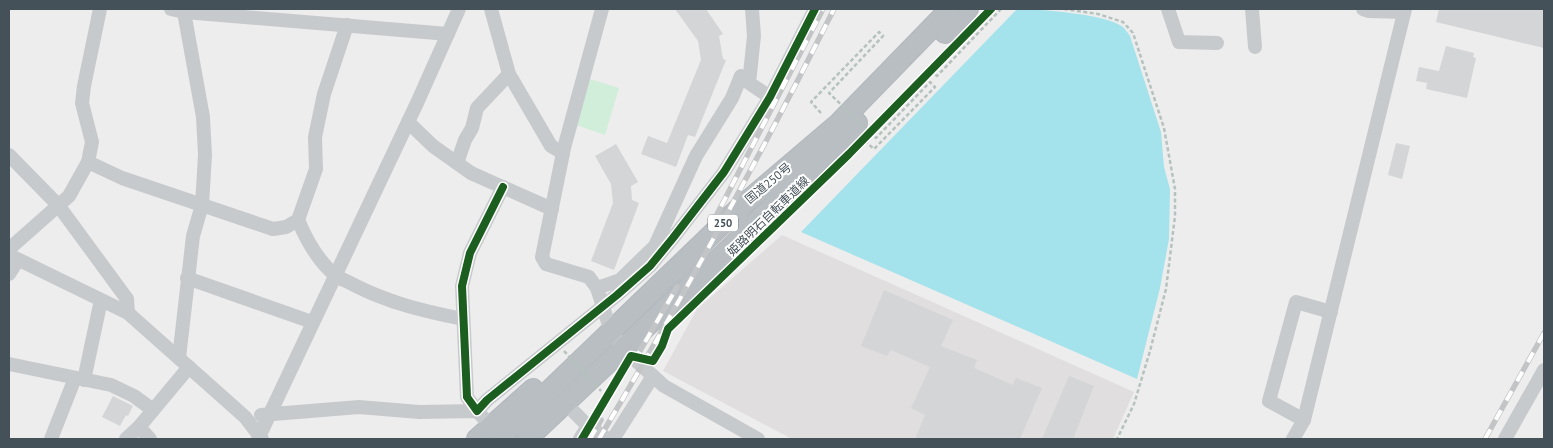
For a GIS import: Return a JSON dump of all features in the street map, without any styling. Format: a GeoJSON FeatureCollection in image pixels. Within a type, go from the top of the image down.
{"type":"FeatureCollection","features":[{"type":"Feature","properties":{"kind":"highway","name":"国道250号"},"geometry":{"type":"LineString","coordinates":[[489,435],[611,332],[737,210],[840,123],[950,9]]}},
{"type":"Feature","properties":{"kind":"highway","name":"国道250号"},"geometry":{"type":"LineString","coordinates":[[526,439],[597,385],[624,347],[730,248],[848,133],[968,9]]}},
{"type":"Feature","properties":{"kind":"highway","name":"250"},"geometry":{"type":"LineString","coordinates":[[547,439],[597,385]]}},
{"type":"Feature","properties":{"kind":"street"},"geometry":{"type":"LineString","coordinates":[[9,249],[68,196],[88,162],[92,142],[82,103],[100,9]]}},
{"type":"Feature","properties":{"kind":"street"},"geometry":{"type":"LineString","coordinates":[[260,438],[269,414],[408,122],[459,9]]}},
{"type":"Feature","properties":{"kind":"street"},"geometry":{"type":"LineString","coordinates":[[490,9],[509,74],[551,146],[563,153]]}},
{"type":"Feature","properties":{"kind":"street"},"geometry":{"type":"LineString","coordinates":[[602,9],[575,102],[542,256],[546,264],[590,277],[597,288],[611,332],[631,356],[664,386],[758,439]]}},
{"type":"Feature","properties":{"kind":"street"},"geometry":{"type":"LineString","coordinates":[[752,9],[754,36],[749,83],[770,97]]}},
{"type":"Feature","properties":{"kind":"street"},"geometry":{"type":"LineString","coordinates":[[246,417],[359,407],[419,412],[478,411],[487,400],[603,307],[650,266],[724,172],[770,97],[815,9]]}},
{"type":"Feature","properties":{"kind":"street"},"geometry":{"type":"LineString","coordinates":[[1168,9],[1179,42],[1217,43]]}},
{"type":"Feature","properties":{"kind":"street"},"geometry":{"type":"LineString","coordinates":[[1252,9],[1255,47]]}},
{"type":"Feature","properties":{"kind":"street"},"geometry":{"type":"LineString","coordinates":[[1293,439],[1304,420],[1405,10],[1369,11],[1363,9]]}},
{"type":"Feature","properties":{"kind":"street"},"geometry":{"type":"LineString","coordinates":[[126,439],[154,410],[184,363],[187,278],[193,236],[202,205],[205,155],[203,117],[177,10],[448,34]]}},
{"type":"Feature","properties":{"kind":"street"},"geometry":{"type":"LineString","coordinates":[[88,162],[122,178],[273,229],[286,227],[298,220],[316,169],[315,136],[324,94],[347,26]]}},
{"type":"Feature","properties":{"kind":"street"},"geometry":{"type":"LineString","coordinates":[[457,163],[465,140],[472,128],[477,108],[509,74]]}},
{"type":"Feature","properties":{"kind":"street"},"geometry":{"type":"LineString","coordinates":[[597,288],[620,280],[655,246],[696,156],[732,98],[741,76]]}},
{"type":"Feature","properties":{"kind":"street"},"geometry":{"type":"LineString","coordinates":[[408,122],[433,146],[471,173],[552,209]]}},
{"type":"Feature","properties":{"kind":"street"},"geometry":{"type":"LineString","coordinates":[[9,155],[58,205],[127,299],[128,314]]}},
{"type":"Feature","properties":{"kind":"street"},"geometry":{"type":"LineString","coordinates":[[489,435],[478,411],[468,397],[462,286],[470,253],[503,187]]}},
{"type":"Feature","properties":{"kind":"street"},"geometry":{"type":"LineString","coordinates":[[298,220],[316,254],[335,275],[364,290],[410,308],[463,319]]}},
{"type":"Feature","properties":{"kind":"street"},"geometry":{"type":"LineString","coordinates":[[9,274],[13,258],[128,314],[246,417],[260,438]]}},
{"type":"Feature","properties":{"kind":"street"},"geometry":{"type":"LineString","coordinates":[[187,278],[312,322]]}},
{"type":"Feature","properties":{"kind":"street"},"geometry":{"type":"LineString","coordinates":[[51,439],[80,379],[101,300]]}},
{"type":"Feature","properties":{"kind":"street"},"geometry":{"type":"LineString","coordinates":[[1304,420],[1269,401],[1296,302],[1331,312]]}},
{"type":"Feature","properties":{"kind":"street"},"geometry":{"type":"LineString","coordinates":[[9,364],[111,385],[134,396],[154,410]]}},
{"type":"Feature","properties":{"kind":"street"},"geometry":{"type":"LineString","coordinates":[[1505,439],[1544,370]]}},
{"type":"Feature","properties":{"kind":"street"},"geometry":{"type":"LineString","coordinates":[[613,439],[653,376]]}},
{"type":"Feature","properties":{"kind":"street"},"geometry":{"type":"LineString","coordinates":[[574,412],[588,426],[608,439]]}},
{"type":"Feature","properties":{"kind":"street"},"geometry":{"type":"LineString","coordinates":[[580,439],[588,426]]}},
{"type":"Feature","properties":{"kind":"street"},"geometry":{"type":"LineString","coordinates":[[139,427],[150,439]]}},
{"type":"Feature","properties":{"kind":"path"},"geometry":{"type":"LineString","coordinates":[[821,113],[811,102],[879,32],[883,36],[829,92],[876,138],[930,82],[935,87],[874,149],[862,142],[931,70],[991,9]]}},
{"type":"Feature","properties":{"kind":"path"},"geometry":{"type":"LineString","coordinates":[[931,70],[937,76],[1001,9]]}},
{"type":"Feature","properties":{"kind":"path"},"geometry":{"type":"LineString","coordinates":[[1064,9],[1098,14],[1123,22],[1133,33],[1164,128],[1175,189],[1175,216],[1166,290],[1134,404],[1117,439]]}},
{"type":"Feature","properties":{"kind":"path"},"geometry":{"type":"LineString","coordinates":[[564,351],[597,385]]}},
{"type":"Feature","properties":{"kind":"shaded area"},"geometry":{"type":"Polygon","coordinates":[[[782,235],[1134,392],[1113,439],[792,439],[663,371],[697,309],[782,235]]]}},
{"type":"Feature","properties":{"kind":"green space"},"geometry":{"type":"Polygon","coordinates":[[[590,79],[619,88],[605,135],[576,125],[590,79]]]}},
{"type":"Feature","properties":{"kind":"water"},"geometry":{"type":"Polygon","coordinates":[[[1017,9],[1056,11],[1103,19],[1115,22],[1123,27],[1130,36],[1161,132],[1164,167],[1170,189],[1169,239],[1160,288],[1137,379],[801,232],[1017,9]]]}},
{"type":"Feature","properties":{"kind":"building"},"geometry":{"type":"Polygon","coordinates":[[[675,9],[706,9],[723,34],[719,36],[723,59],[726,60],[695,137],[688,135],[676,167],[641,154],[648,136],[667,143],[701,60],[698,41],[675,9]]]}},
{"type":"Feature","properties":{"kind":"building"},"geometry":{"type":"Polygon","coordinates":[[[1439,9],[1544,9],[1544,48],[1436,22],[1439,9]]]}},
{"type":"Feature","properties":{"kind":"building"},"geometry":{"type":"Polygon","coordinates":[[[1446,46],[1474,53],[1473,57],[1476,58],[1467,98],[1426,89],[1427,83],[1416,81],[1419,67],[1439,71],[1446,46]]]}},
{"type":"Feature","properties":{"kind":"building"},"geometry":{"type":"Polygon","coordinates":[[[1396,143],[1410,146],[1402,179],[1388,175],[1396,143]]]}},
{"type":"Feature","properties":{"kind":"building"},"geometry":{"type":"Polygon","coordinates":[[[616,144],[638,182],[631,186],[632,200],[639,203],[614,270],[591,261],[613,203],[611,184],[595,156],[616,144]]]}},
{"type":"Feature","properties":{"kind":"building"},"geometry":{"type":"Polygon","coordinates":[[[884,290],[953,320],[941,346],[977,360],[974,368],[1013,385],[1016,378],[1042,388],[1020,439],[915,439],[925,415],[911,408],[930,367],[891,350],[887,356],[861,346],[884,290]]]}},
{"type":"Feature","properties":{"kind":"building"},"geometry":{"type":"Polygon","coordinates":[[[1069,376],[1094,386],[1073,439],[1042,439],[1069,376]]]}},
{"type":"Feature","properties":{"kind":"building"},"geometry":{"type":"Polygon","coordinates":[[[113,396],[133,406],[120,426],[102,417],[113,396]]]}},
{"type":"Feature","properties":{"kind":"railway"},"geometry":{"type":"LineString","coordinates":[[711,226],[823,9]]}},
{"type":"Feature","properties":{"kind":"railway"},"geometry":{"type":"LineString","coordinates":[[599,439],[720,226],[834,9]]}},
{"type":"Feature","properties":{"kind":"railway"},"geometry":{"type":"LineString","coordinates":[[634,361],[677,287]]}},
{"type":"Feature","properties":{"kind":"railway"},"geometry":{"type":"LineString","coordinates":[[1485,439],[1544,333]]}},
{"type":"Feature","properties":{"kind":"railway"},"geometry":{"type":"LineString","coordinates":[[590,439],[601,420]]}},
{"type":"Feature","properties":{"kind":"cycle path"},"geometry":{"type":"LineString","coordinates":[[503,187],[470,253],[462,286],[467,397],[477,411],[487,400],[650,266],[724,172],[770,97],[815,9]]}},
{"type":"Feature","properties":{"kind":"cycle path","name":"姫路明石自転車道線"},"geometry":{"type":"LineString","coordinates":[[582,439],[631,356],[653,361],[662,346],[668,329],[849,154],[991,9]]}}]}
